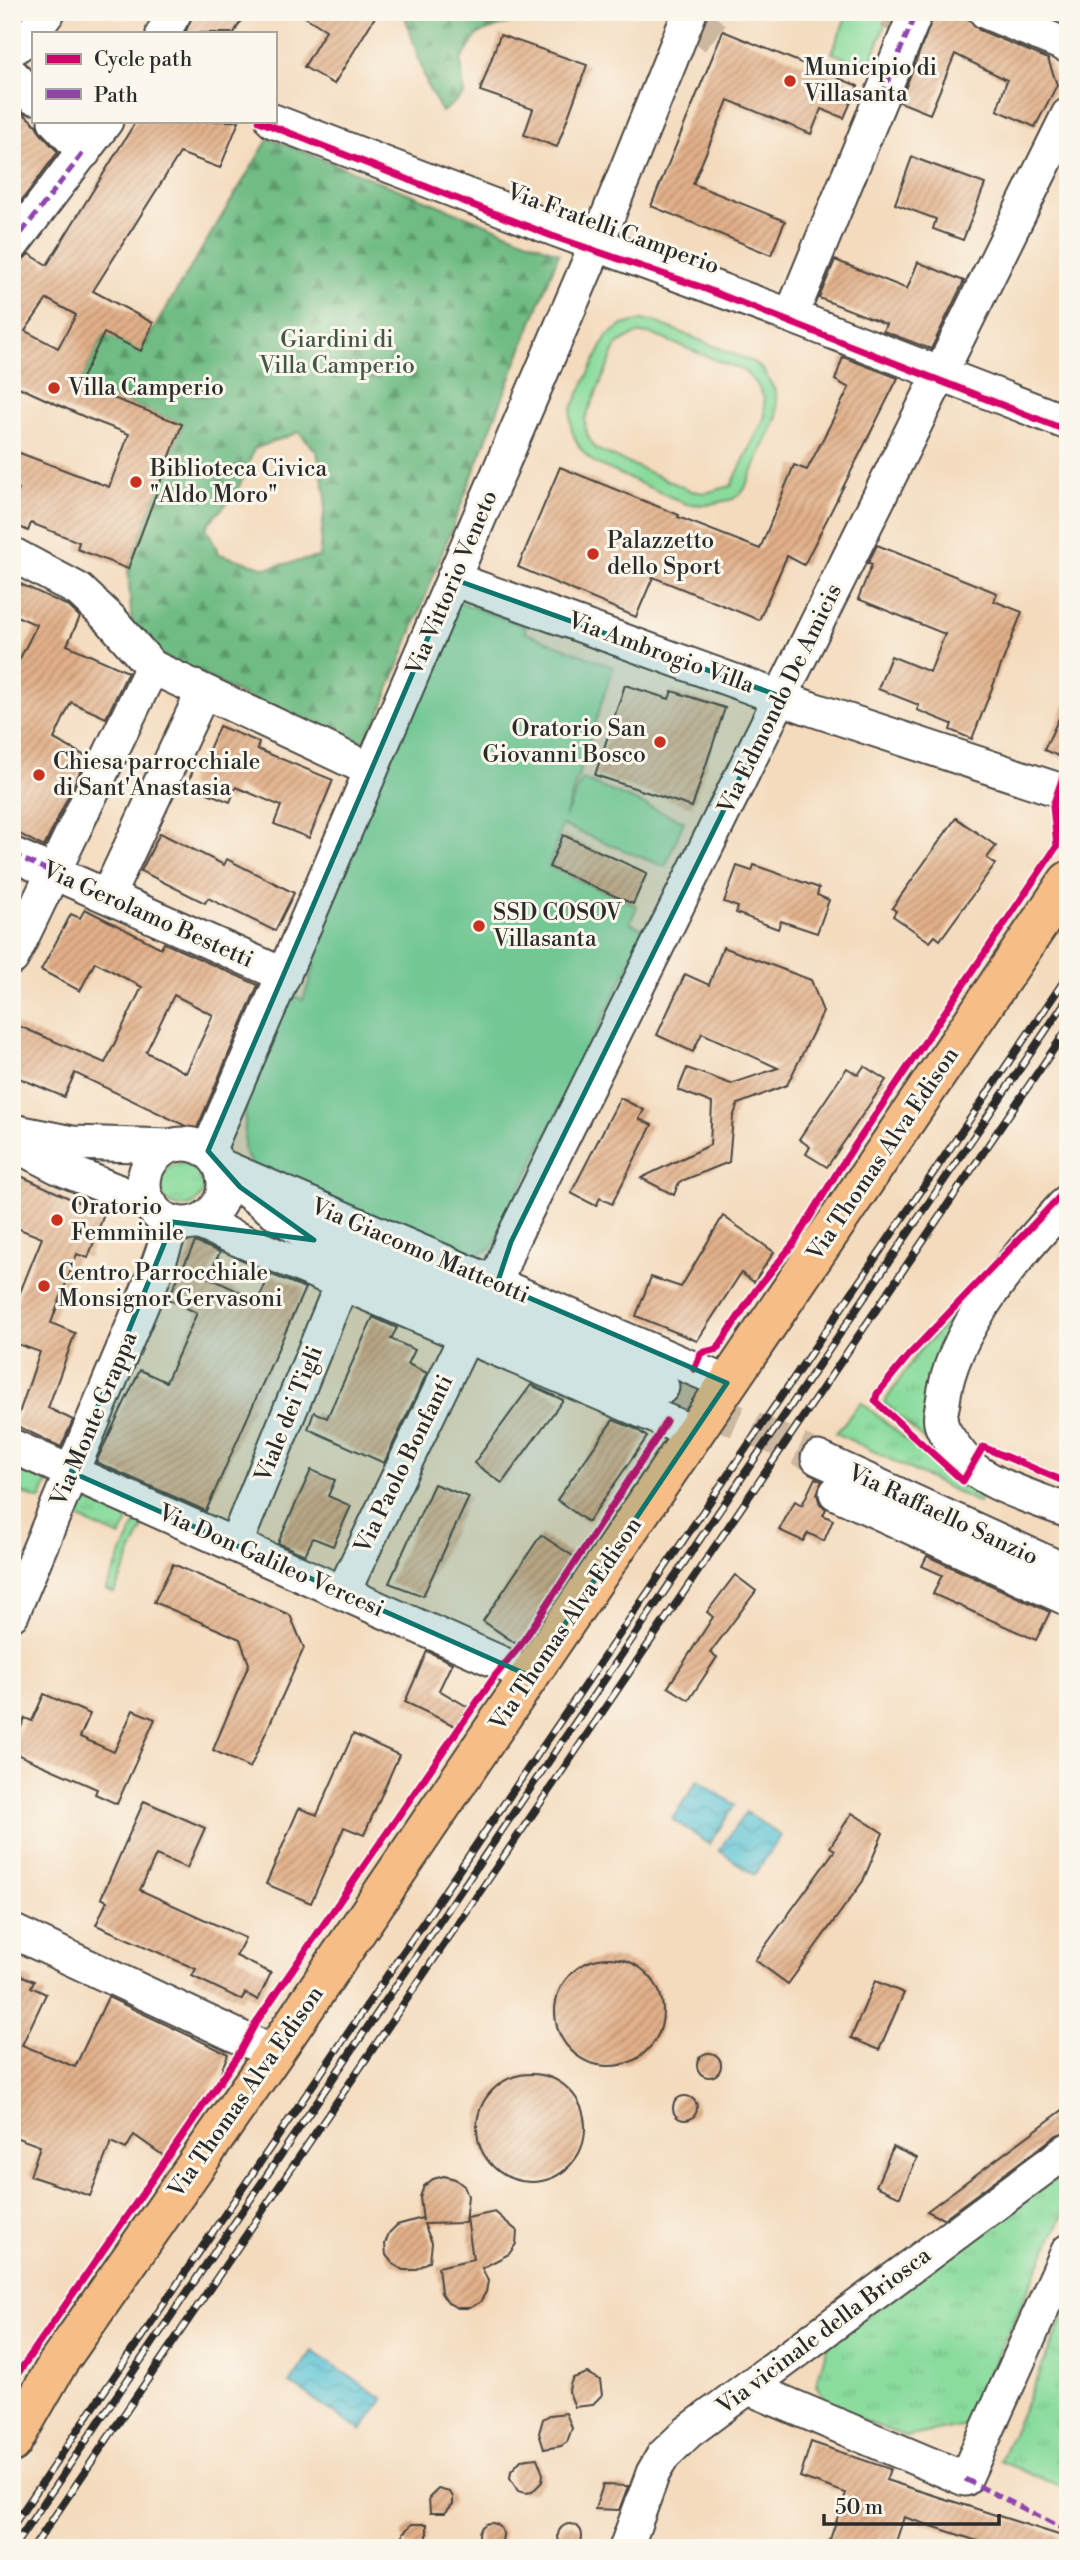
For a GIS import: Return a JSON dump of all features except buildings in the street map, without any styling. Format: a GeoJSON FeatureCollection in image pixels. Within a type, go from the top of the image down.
{"type":"FeatureCollection","features":[{"type":"Feature","properties":{"kind":"main road","name":"Via Thomas Alva Edison"},"geometry":{"type":"LineString","coordinates":[[12,2443],[58,2363],[274,2053],[1068,881]]}},
{"type":"Feature","properties":{"kind":"main road","name":"Via Thomas Alva Edison"},"geometry":{"type":"LineString","coordinates":[[12,2409],[58,2363]]}},
{"type":"Feature","properties":{"kind":"street"},"geometry":{"type":"LineString","coordinates":[[33,32],[48,12]]}},
{"type":"Feature","properties":{"kind":"street"},"geometry":{"type":"LineString","coordinates":[[164,32],[175,12]]}},
{"type":"Feature","properties":{"kind":"street"},"geometry":{"type":"LineString","coordinates":[[986,12],[1068,47]]}},
{"type":"Feature","properties":{"kind":"street"},"geometry":{"type":"LineString","coordinates":[[791,316],[882,96],[906,14]]}},
{"type":"Feature","properties":{"kind":"street","name":"Via Vittorio Veneto"},"geometry":{"type":"LineString","coordinates":[[214,1159],[284,975],[597,243],[650,111],[691,26]]}},
{"type":"Feature","properties":{"kind":"street"},"geometry":{"type":"LineString","coordinates":[[12,50],[32,33]]}},
{"type":"Feature","properties":{"kind":"street"},"geometry":{"type":"LineString","coordinates":[[12,75],[32,96]]}},
{"type":"Feature","properties":{"kind":"street","name":"Via Edmondo De Amicis"},"geometry":{"type":"LineString","coordinates":[[501,1286],[499,1274],[510,1242],[1068,115]]}},
{"type":"Feature","properties":{"kind":"street"},"geometry":{"type":"LineString","coordinates":[[56,122],[84,152]]}},
{"type":"Feature","properties":{"kind":"street"},"geometry":{"type":"LineString","coordinates":[[12,245],[105,122]]}},
{"type":"Feature","properties":{"kind":"street","name":"Via Fratelli Camperio"},"geometry":{"type":"LineString","coordinates":[[276,122],[1068,423]]}},
{"type":"Feature","properties":{"kind":"street"},"geometry":{"type":"LineString","coordinates":[[12,554],[79,590],[111,620],[152,667],[371,771]]}},
{"type":"Feature","properties":{"kind":"street","name":"Via Ambrogio Villa"},"geometry":{"type":"LineString","coordinates":[[453,579],[809,708],[1068,793]]}},
{"type":"Feature","properties":{"kind":"street"},"geometry":{"type":"LineString","coordinates":[[12,958],[152,667]]}},
{"type":"Feature","properties":{"kind":"street"},"geometry":{"type":"LineString","coordinates":[[108,895],[204,692]]}},
{"type":"Feature","properties":{"kind":"street","name":"Via Gerolamo Bestetti"},"geometry":{"type":"LineString","coordinates":[[12,854],[284,975]]}},
{"type":"Feature","properties":{"kind":"street"},"geometry":{"type":"LineString","coordinates":[[12,1131],[72,1143],[170,1146],[190,1144],[214,1159],[225,1184],[222,1199],[211,1214],[174,1216],[144,1188],[145,1173],[155,1156],[170,1146]]}},
{"type":"Feature","properties":{"kind":"street","name":"Via Giacomo Matteotti"},"geometry":{"type":"LineString","coordinates":[[12,1143],[58,1167],[342,1283],[694,1433]]}},
{"type":"Feature","properties":{"kind":"street","name":"Via Giacomo Matteotti"},"geometry":{"type":"LineString","coordinates":[[214,1159],[727,1383]]}},
{"type":"Feature","properties":{"kind":"street","name":"Via Giacomo Matteotti"},"geometry":{"type":"LineString","coordinates":[[214,1159],[240,1186],[314,1240]]}},
{"type":"Feature","properties":{"kind":"street"},"geometry":{"type":"LineString","coordinates":[[1068,1201],[996,1285],[966,1333],[944,1384],[941,1423],[954,1445],[975,1470],[997,1482],[1068,1511]]}},
{"type":"Feature","properties":{"kind":"street","name":"Via Giacomo Matteotti"},"geometry":{"type":"LineString","coordinates":[[174,1216],[314,1240],[662,1387]]}},
{"type":"Feature","properties":{"kind":"street","name":"Via Monte Grappa"},"geometry":{"type":"LineString","coordinates":[[12,1614],[148,1290],[174,1216]]}},
{"type":"Feature","properties":{"kind":"street","name":"Viale dei Tigli"},"geometry":{"type":"LineString","coordinates":[[235,1545],[342,1283]]}},
{"type":"Feature","properties":{"kind":"street","name":"Via Paolo Bonfanti"},"geometry":{"type":"LineString","coordinates":[[343,1592],[466,1336]]}},
{"type":"Feature","properties":{"kind":"street","name":"Via Don Galileo Vercesi"},"geometry":{"type":"LineString","coordinates":[[12,1446],[530,1676]]}},
{"type":"Feature","properties":{"kind":"street","name":"Via Raffaello Sanzio"},"geometry":{"type":"LineString","coordinates":[[818,1458],[1068,1572]]}},
{"type":"Feature","properties":{"kind":"street","name":"Via Raffaello Sanzio"},"geometry":{"type":"LineString","coordinates":[[836,1493],[1068,1599]]}},
{"type":"Feature","properties":{"kind":"street"},"geometry":{"type":"LineString","coordinates":[[12,1931],[274,2053]]}},
{"type":"Feature","properties":{"kind":"street","name":"Via vicinale della Briosca"},"geometry":{"type":"LineString","coordinates":[[626,2548],[645,2492],[663,2456],[688,2432],[1068,2150]]}},
{"type":"Feature","properties":{"kind":"street"},"geometry":{"type":"LineString","coordinates":[[749,2388],[965,2479],[1068,2251]]}},
{"type":"Feature","properties":{"kind":"highlighted area"},"geometry":{"type":"Polygon","coordinates":[[[453,579],[780,696],[511,1242],[497,1284],[727,1383],[530,1676],[71,1472],[173,1222],[314,1240],[240,1187],[208,1151],[453,579]]]}},
{"type":"Feature","properties":{"kind":"green space"},"geometry":{"type":"Polygon","coordinates":[[[407,12],[538,12],[478,34],[461,60],[464,95],[442,112],[428,87],[406,19],[407,12]]]}},
{"type":"Feature","properties":{"kind":"green space"},"geometry":{"type":"Polygon","coordinates":[[[848,12],[890,12],[869,67],[832,53],[848,12]]]}},
{"type":"Feature","properties":{"kind":"green space","name":"Giardini di Villa Camperio"},"geometry":{"type":"Polygon","coordinates":[[[269,138],[559,253],[364,754],[133,642],[128,569],[182,424],[79,384],[104,333],[141,350],[269,138]],[[299,432],[254,449],[237,490],[206,527],[219,554],[266,568],[319,557],[326,496],[317,452],[299,432]]]}},
{"type":"Feature","properties":{"kind":"green space"},"geometry":{"type":"Polygon","coordinates":[[[642,320],[653,321],[753,362],[762,369],[776,392],[777,417],[744,490],[733,499],[707,505],[686,504],[595,463],[583,452],[572,431],[572,408],[607,336],[623,325],[642,320]],[[636,334],[617,345],[585,419],[589,438],[596,449],[692,491],[705,493],[731,486],[765,417],[764,398],[757,384],[744,371],[651,334],[636,334]]]}},
{"type":"Feature","properties":{"kind":"green space","name":"SSD COSOV Villasanta"},"geometry":{"type":"Polygon","coordinates":[[[448,598],[526,627],[524,632],[613,667],[565,817],[582,779],[684,821],[665,867],[562,825],[549,867],[637,906],[630,923],[646,930],[492,1248],[468,1258],[254,1169],[244,1151],[246,1095],[288,994],[303,1000],[315,965],[305,961],[448,598]]]}},
{"type":"Feature","properties":{"kind":"green space"},"geometry":{"type":"Polygon","coordinates":[[[182,1163],[191,1164],[198,1169],[203,1176],[203,1194],[198,1201],[191,1206],[182,1207],[173,1206],[166,1201],[161,1194],[160,1185],[161,1176],[166,1169],[173,1164],[182,1163]]]}},
{"type":"Feature","properties":{"kind":"green space"},"geometry":{"type":"Polygon","coordinates":[[[967,1301],[944,1457],[884,1403],[919,1351],[967,1301]]]}},
{"type":"Feature","properties":{"kind":"green space"},"geometry":{"type":"Polygon","coordinates":[[[861,1402],[963,1487],[972,1479],[982,1484],[979,1503],[836,1433],[861,1402]]]}},
{"type":"Feature","properties":{"kind":"green space"},"geometry":{"type":"Polygon","coordinates":[[[12,1467],[48,1482],[40,1500],[12,1489],[12,1467]]]}},
{"type":"Feature","properties":{"kind":"green space"},"geometry":{"type":"Polygon","coordinates":[[[82,1498],[129,1519],[120,1537],[73,1516],[82,1498]]]}},
{"type":"Feature","properties":{"kind":"green space"},"geometry":{"type":"Polygon","coordinates":[[[136,1522],[144,1525],[114,1593],[106,1589],[136,1522]]]}},
{"type":"Feature","properties":{"kind":"green space"},"geometry":{"type":"Polygon","coordinates":[[[1068,2169],[1068,2204],[965,2425],[906,2437],[830,2408],[816,2385],[828,2344],[1068,2169]]]}},
{"type":"Feature","properties":{"kind":"green space"},"geometry":{"type":"Polygon","coordinates":[[[1068,2308],[1068,2490],[1000,2461],[1068,2308]]]}},
{"type":"Feature","properties":{"kind":"water"},"geometry":{"type":"Polygon","coordinates":[[[698,1780],[735,1805],[709,1844],[672,1819],[698,1780]]]}},
{"type":"Feature","properties":{"kind":"water"},"geometry":{"type":"Polygon","coordinates":[[[746,1812],[781,1836],[754,1875],[719,1850],[746,1812]]]}},
{"type":"Feature","properties":{"kind":"water"},"geometry":{"type":"Polygon","coordinates":[[[312,2351],[383,2399],[361,2431],[290,2383],[312,2351]]]}},
{"type":"Feature","properties":{"kind":"tunnel"},"geometry":{"type":"LineString","coordinates":[[692,40],[715,12]]}},
{"type":"Feature","properties":{"kind":"tunnel"},"geometry":{"type":"LineString","coordinates":[[888,12],[896,16]]}},
{"type":"Feature","properties":{"kind":"tunnel"},"geometry":{"type":"LineString","coordinates":[[662,1387],[818,1458]]}},
{"type":"Feature","properties":{"kind":"railway"},"geometry":{"type":"LineString","coordinates":[[12,2527],[1068,975]]}},
{"type":"Feature","properties":{"kind":"railway"},"geometry":{"type":"LineString","coordinates":[[13,2548],[1068,998]]}},
{"type":"Feature","properties":{"kind":"railway"},"geometry":{"type":"LineString","coordinates":[[33,2548],[1068,1028]]}},
{"type":"Feature","properties":{"kind":"marked path"},"geometry":{"type":"LineString","coordinates":[[882,96],[916,12]]}},
{"type":"Feature","properties":{"kind":"marked path"},"geometry":{"type":"LineString","coordinates":[[12,245],[84,152]]}},
{"type":"Feature","properties":{"kind":"marked path"},"geometry":{"type":"LineString","coordinates":[[12,854],[54,873]]}},
{"type":"Feature","properties":{"kind":"marked path"},"geometry":{"type":"LineString","coordinates":[[965,2479],[1068,2531]]}},
{"type":"Feature","properties":{"kind":"cycle path"},"geometry":{"type":"LineString","coordinates":[[262,122],[552,236],[698,286],[1068,431]]}},
{"type":"Feature","properties":{"kind":"cycle path"},"geometry":{"type":"LineString","coordinates":[[694,1369],[701,1353],[717,1349],[756,1290],[794,1243],[841,1166],[1057,846],[1053,806],[1064,774],[1068,775]]}},
{"type":"Feature","properties":{"kind":"cycle path"},"geometry":{"type":"LineString","coordinates":[[1068,1188],[909,1355],[877,1394],[875,1401],[963,1481],[983,1447],[1068,1483]]}},
{"type":"Feature","properties":{"kind":"cycle path"},"geometry":{"type":"LineString","coordinates":[[12,2382],[237,2057],[255,2024],[495,1676],[520,1646],[666,1421]]}},
{"type":"Feature","properties":{"kind":"place","name":"Municipio di Villasanta"},"geometry":{"type":"Point","coordinates":[790,81]}},
{"type":"Feature","properties":{"kind":"place","name":"Villa Camperio"},"geometry":{"type":"Point","coordinates":[54,388]}},
{"type":"Feature","properties":{"kind":"place","name":"Biblioteca Civica \"Aldo Moro\""},"geometry":{"type":"Point","coordinates":[136,482]}},
{"type":"Feature","properties":{"kind":"place","name":"Palazzetto dello Sport"},"geometry":{"type":"Point","coordinates":[593,554]}},
{"type":"Feature","properties":{"kind":"place","name":"Oratorio San Giovanni Bosco"},"geometry":{"type":"Point","coordinates":[660,742]}},
{"type":"Feature","properties":{"kind":"place","name":"Chiesa parrocchiale di Sant'Anastasia"},"geometry":{"type":"Point","coordinates":[39,775]}},
{"type":"Feature","properties":{"kind":"place","name":"SSD COSOV Villasanta"},"geometry":{"type":"Point","coordinates":[479,926]}},
{"type":"Feature","properties":{"kind":"place","name":"Oratorio Femminile"},"geometry":{"type":"Point","coordinates":[57,1220]}},
{"type":"Feature","properties":{"kind":"place","name":"Centro Parrocchiale Monsignor Gervasoni"},"geometry":{"type":"Point","coordinates":[44,1286]}}]}
